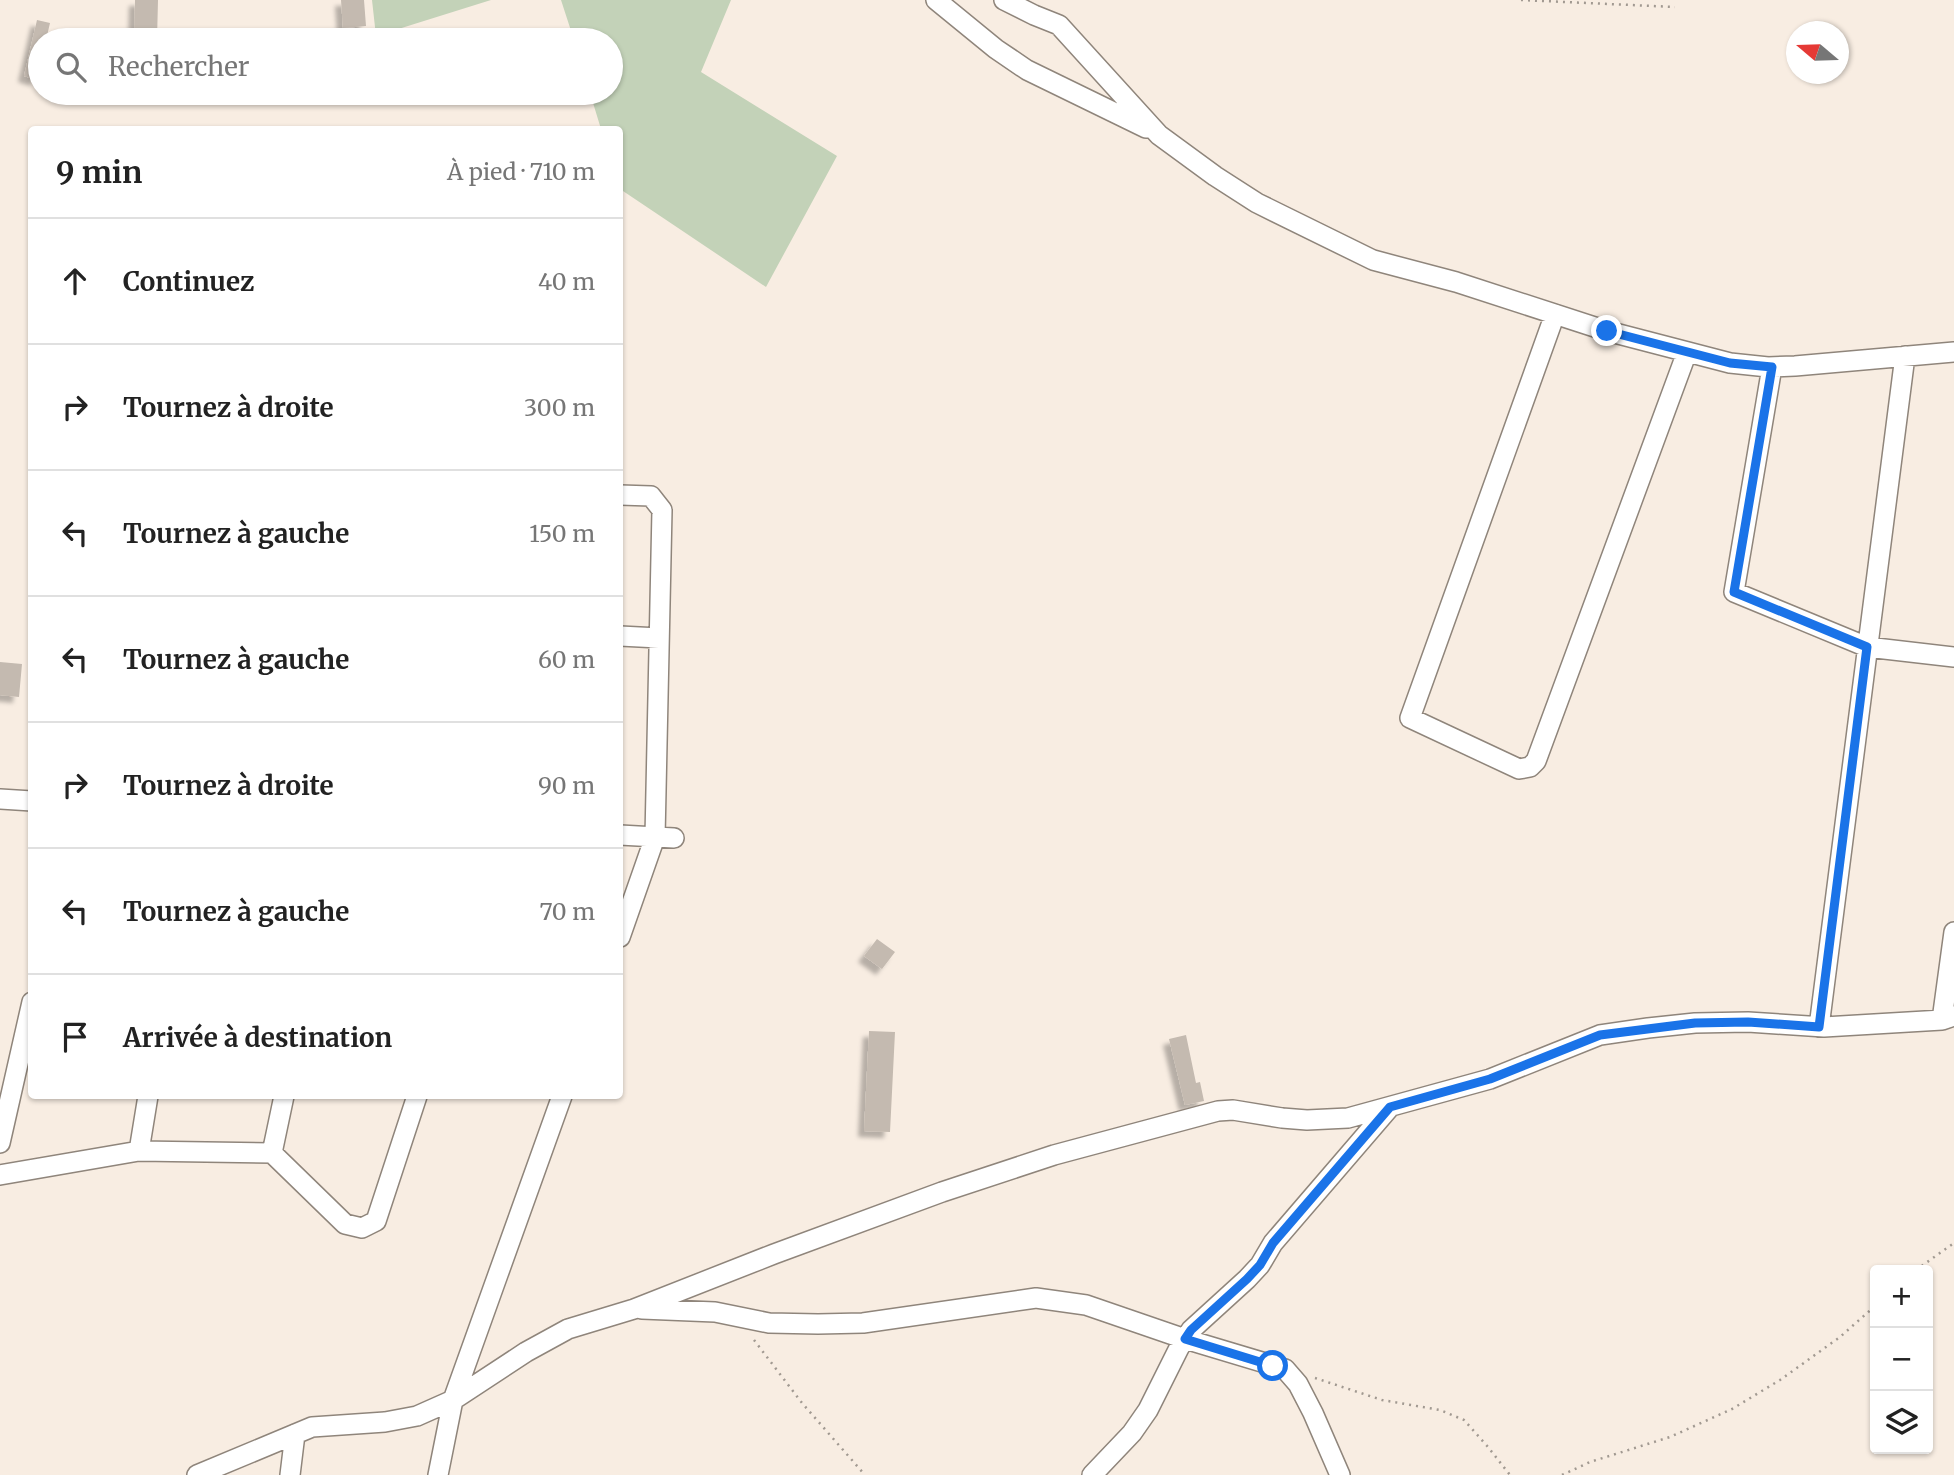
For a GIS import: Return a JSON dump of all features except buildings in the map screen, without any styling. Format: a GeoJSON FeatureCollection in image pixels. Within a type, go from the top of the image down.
{"type":"FeatureCollection","features":[{"type":"Feature","properties":{"kind":"street"},"geometry":{"type":"LineString","coordinates":[[936,0],[996,49],[1027,70],[1159,135],[1257,203],[1373,260],[1456,282],[1607,331],[1730,363],[1772,367],[1954,352]]}},
{"type":"Feature","properties":{"kind":"street"},"geometry":{"type":"LineString","coordinates":[[1004,0],[1059,25],[1159,135]]}},
{"type":"Feature","properties":{"kind":"street"},"geometry":{"type":"LineString","coordinates":[[1555,314],[1410,719],[1519,769],[1530,767],[1536,761],[1687,352]]}},
{"type":"Feature","properties":{"kind":"street"},"geometry":{"type":"LineString","coordinates":[[1819,1027],[1905,356]]}},
{"type":"Feature","properties":{"kind":"street"},"geometry":{"type":"LineString","coordinates":[[1772,367],[1734,592],[1867,647],[1954,657]]}},
{"type":"Feature","properties":{"kind":"street"},"geometry":{"type":"LineString","coordinates":[[623,495],[651,496],[662,510],[659,638],[665,838],[623,930]]}},
{"type":"Feature","properties":{"kind":"street"},"geometry":{"type":"LineString","coordinates":[[623,636],[659,638]]}},
{"type":"Feature","properties":{"kind":"street"},"geometry":{"type":"LineString","coordinates":[[0,799],[28,801]]}},
{"type":"Feature","properties":{"kind":"street"},"geometry":{"type":"LineString","coordinates":[[623,835],[665,838]]}},
{"type":"Feature","properties":{"kind":"street"},"geometry":{"type":"LineString","coordinates":[[197,1475],[312,1427],[385,1422],[417,1416],[453,1400],[526,1352],[568,1329],[634,1309],[942,1192],[1079,1148],[1218,1111],[1233,1110],[1307,1120],[1348,1118],[1490,1079],[1600,1035],[1695,1023],[1748,1022],[1819,1027],[1948,1018],[1954,932]]}},
{"type":"Feature","properties":{"kind":"street"},"geometry":{"type":"LineString","coordinates":[[0,1143],[28,1020]]}},
{"type":"Feature","properties":{"kind":"street"},"geometry":{"type":"LineString","coordinates":[[139,1151],[148,1099]]}},
{"type":"Feature","properties":{"kind":"street"},"geometry":{"type":"LineString","coordinates":[[272,1153],[283,1099]]}},
{"type":"Feature","properties":{"kind":"street"},"geometry":{"type":"LineString","coordinates":[[0,1175],[139,1151],[272,1153],[345,1224],[362,1228],[376,1221],[415,1099]]}},
{"type":"Feature","properties":{"kind":"street"},"geometry":{"type":"LineString","coordinates":[[438,1475],[453,1400],[561,1099]]}},
{"type":"Feature","properties":{"kind":"street"},"geometry":{"type":"LineString","coordinates":[[1092,1475],[1132,1433],[1148,1410],[1191,1330],[1260,1265],[1273,1243],[1390,1107]]}},
{"type":"Feature","properties":{"kind":"street"},"geometry":{"type":"LineString","coordinates":[[634,1309],[715,1312],[769,1323],[863,1323],[1036,1298],[1086,1305],[1285,1369],[1298,1384],[1340,1475]]}},
{"type":"Feature","properties":{"kind":"street"},"geometry":{"type":"LineString","coordinates":[[290,1475],[295,1434]]}},
{"type":"Feature","properties":{"kind":"path"},"geometry":{"type":"LineString","coordinates":[[1521,0],[1675,7]]}},
{"type":"Feature","properties":{"kind":"path"},"geometry":{"type":"LineString","coordinates":[[1923,1265],[1954,1243]]}},
{"type":"Feature","properties":{"kind":"path"},"geometry":{"type":"LineString","coordinates":[[1562,1475],[1590,1462],[1670,1437],[1732,1409],[1780,1380],[1840,1337],[1870,1310]]}},
{"type":"Feature","properties":{"kind":"path"},"geometry":{"type":"LineString","coordinates":[[741,1318],[755,1342],[802,1403],[865,1475]]}},
{"type":"Feature","properties":{"kind":"path"},"geometry":{"type":"LineString","coordinates":[[1285,1369],[1381,1400],[1440,1410],[1464,1420],[1510,1475]]}},
{"type":"Feature","properties":{"kind":"green space"},"geometry":{"type":"Polygon","coordinates":[[[372,0],[491,0],[402,28],[375,28],[372,0]]]}},
{"type":"Feature","properties":{"kind":"green space"},"geometry":{"type":"Polygon","coordinates":[[[561,0],[731,0],[701,72],[837,156],[766,287],[623,191],[623,126],[600,126],[594,105],[623,105],[623,28],[570,28],[561,0]]]}},
{"type":"Feature","properties":{"kind":"route"},"geometry":{"type":"LineString","coordinates":[[1273,1366],[1185,1339],[1191,1330],[1260,1265],[1273,1243],[1390,1107],[1490,1079],[1600,1035],[1695,1023],[1748,1022],[1819,1027],[1867,647],[1734,592],[1772,367],[1730,363],[1607,331]]}}]}
